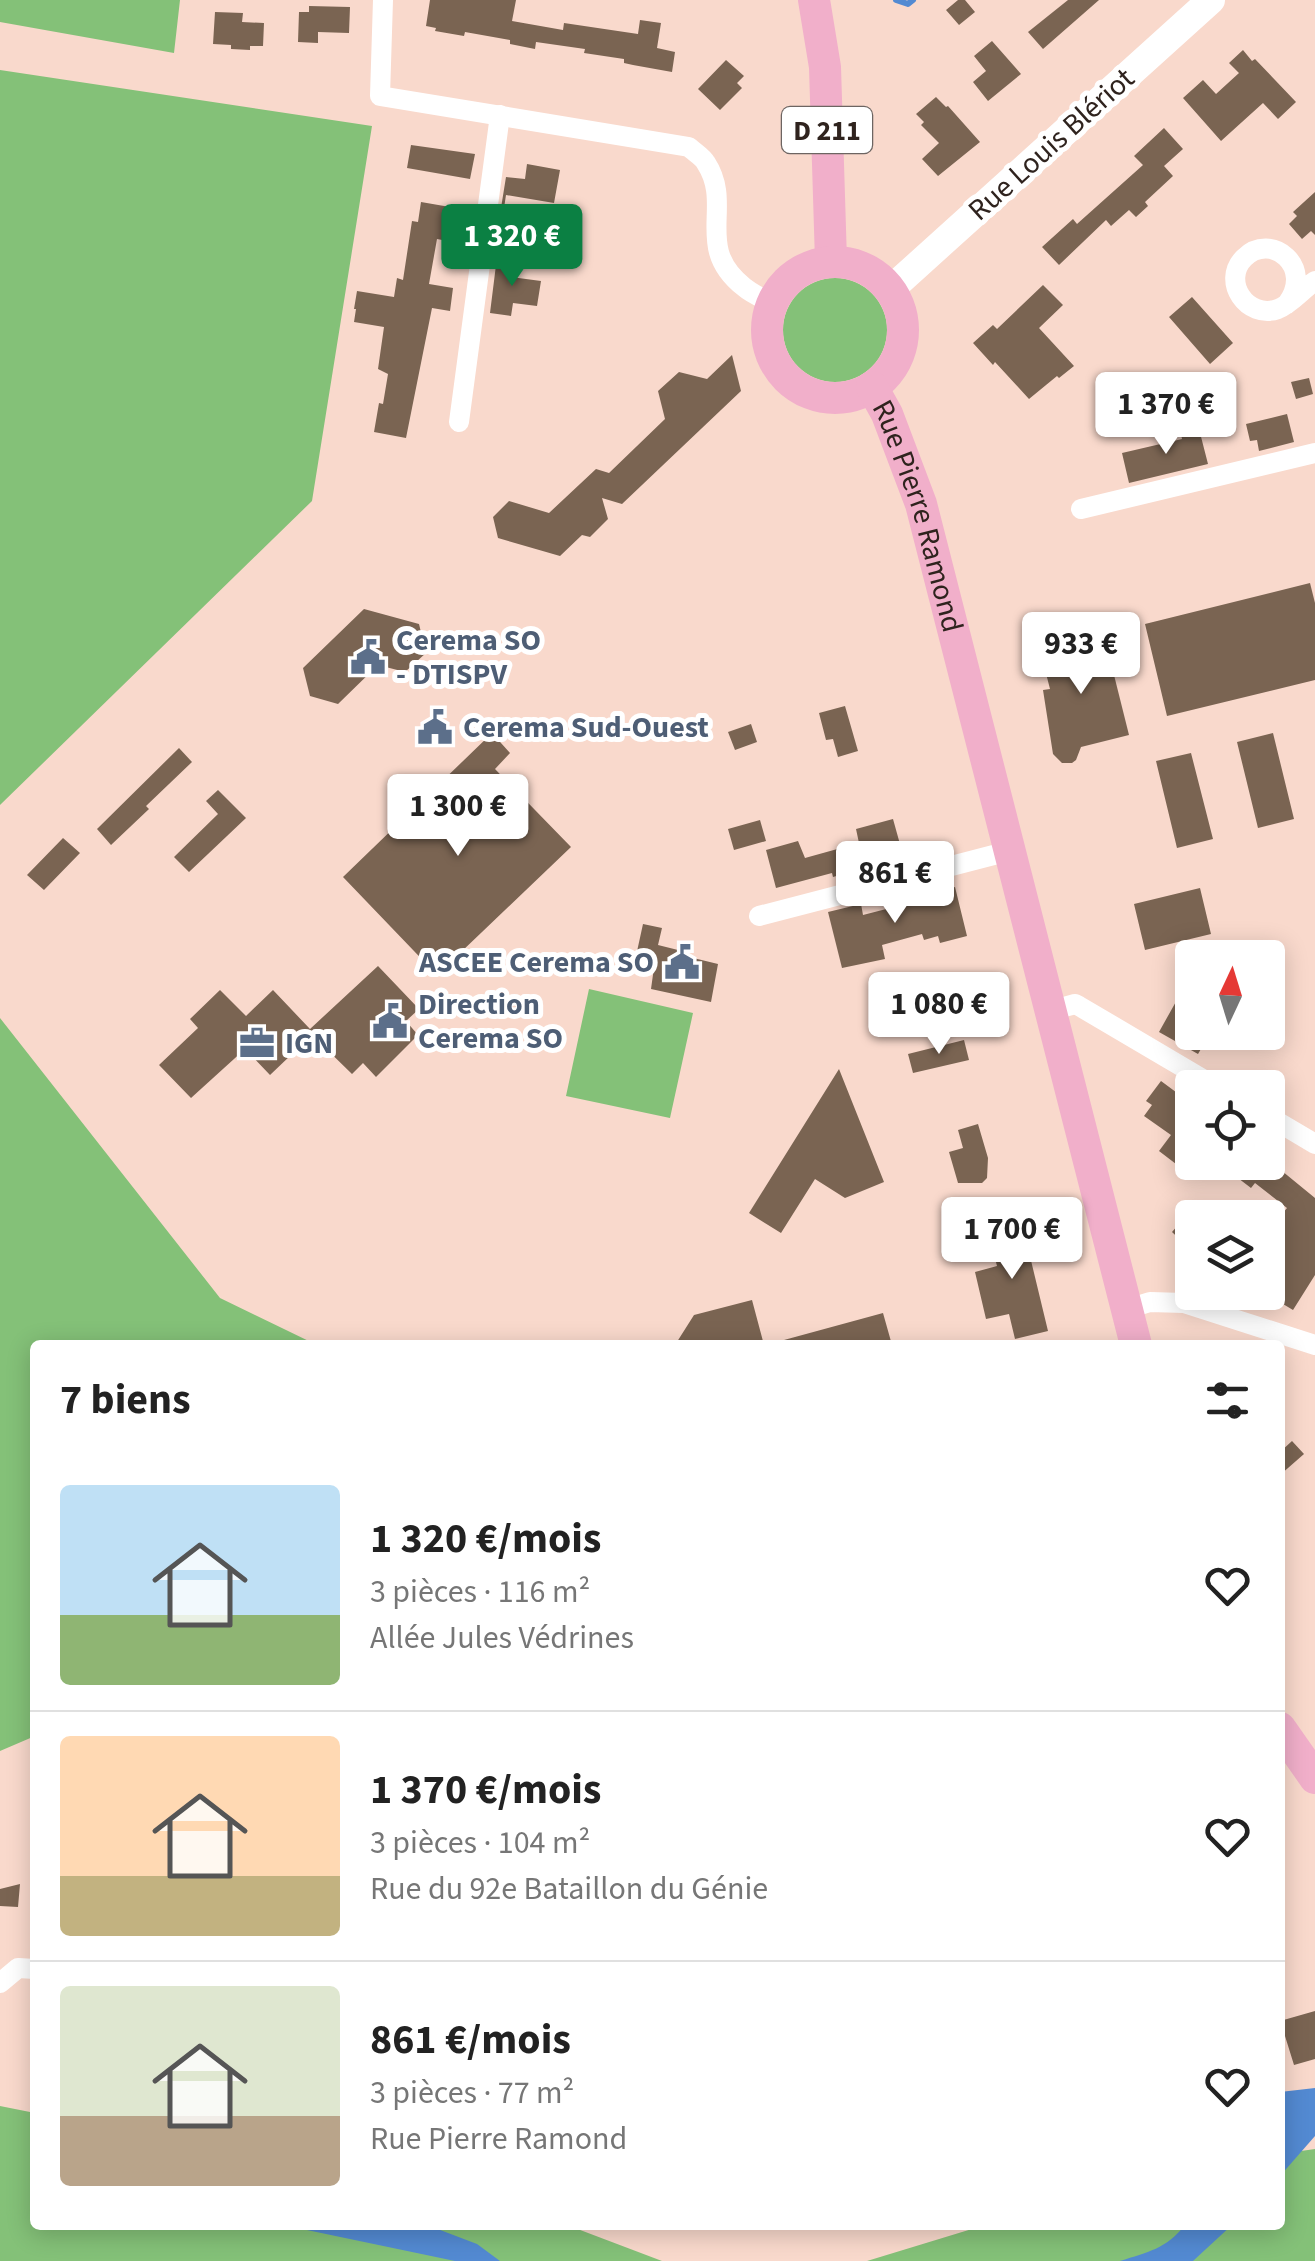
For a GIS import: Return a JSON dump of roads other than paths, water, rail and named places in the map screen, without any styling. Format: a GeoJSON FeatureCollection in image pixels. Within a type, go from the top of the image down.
{"type":"FeatureCollection","features":[{"type":"Feature","properties":{"kind":"main road","name":"D 211"},"geometry":{"type":"LineString","coordinates":[[814,0],[825,68],[831,261]]}},
{"type":"Feature","properties":{"kind":"main road"},"geometry":{"type":"LineString","coordinates":[[831,261],[854,264],[874,273],[890,289],[901,309],[904,331],[900,353],[889,372],[872,388],[854,396],[815,395],[797,387],[780,370],[769,349],[766,326],[772,302],[796,273],[812,264],[831,261]]}},
{"type":"Feature","properties":{"kind":"main road","name":"Rue Pierre Ramond"},"geometry":{"type":"LineString","coordinates":[[872,388],[887,414],[921,504],[1135,1340]]}},
{"type":"Feature","properties":{"kind":"main road"},"geometry":{"type":"LineString","coordinates":[[1285,1735],[1314,1776]]}},
{"type":"Feature","properties":{"kind":"street"},"geometry":{"type":"LineString","coordinates":[[383,0],[380,96],[689,147],[706,162],[717,191],[716,245],[724,267],[742,286],[772,302]]}},
{"type":"Feature","properties":{"kind":"street","name":"Rue Louis Blériot"},"geometry":{"type":"LineString","coordinates":[[890,289],[1211,0]]}},
{"type":"Feature","properties":{"kind":"street"},"geometry":{"type":"LineString","coordinates":[[460,422],[500,114]]}},
{"type":"Feature","properties":{"kind":"street"},"geometry":{"type":"LineString","coordinates":[[1287,304],[1315,281]]}},
{"type":"Feature","properties":{"kind":"street"},"geometry":{"type":"LineString","coordinates":[[1082,509],[1315,453]]}},
{"type":"Feature","properties":{"kind":"street"},"geometry":{"type":"LineString","coordinates":[[759,916],[1008,851]]}},
{"type":"Feature","properties":{"kind":"street"},"geometry":{"type":"LineString","coordinates":[[1050,1011],[1075,1004],[1187,1070]]}},
{"type":"Feature","properties":{"kind":"street"},"geometry":{"type":"LineString","coordinates":[[1285,1126],[1315,1144]]}},
{"type":"Feature","properties":{"kind":"street"},"geometry":{"type":"LineString","coordinates":[[1126,1309],[1150,1302],[1184,1303],[1315,1345]]}},
{"type":"Feature","properties":{"kind":"street"},"geometry":{"type":"LineString","coordinates":[[0,1983],[18,1968],[30,1969]]}},
{"type":"Feature","properties":{"kind":"water"},"geometry":{"type":"Polygon","coordinates":[[[1315,2088],[1315,2136],[1285,2170],[1285,2091],[1315,2088]]]}},
{"type":"Feature","properties":{"kind":"water"},"geometry":{"type":"Polygon","coordinates":[[[307,2230],[440,2230],[477,2244],[500,2261],[455,2261],[307,2230]]]}},
{"type":"Feature","properties":{"kind":"water"},"geometry":{"type":"Polygon","coordinates":[[[1227,2230],[1193,2261],[1120,2261],[1163,2245],[1178,2233],[1227,2230]]]}},
{"type":"Feature","properties":{"kind":"waterway"},"geometry":{"type":"LineString","coordinates":[[896,0],[908,4],[913,0]]}},
{"type":"Feature","properties":{"kind":"place","name":"Cerema SO - DTISPV"},"geometry":{"type":"Point","coordinates":[368,657]}},
{"type":"Feature","properties":{"kind":"place","name":"Cerema Sud-Ouest"},"geometry":{"type":"Point","coordinates":[435,727]}},
{"type":"Feature","properties":{"kind":"place","name":"ASCEE Cerema SO"},"geometry":{"type":"Point","coordinates":[682,962]}},
{"type":"Feature","properties":{"kind":"place","name":"Direction Cerema SO"},"geometry":{"type":"Point","coordinates":[390,1021]}},
{"type":"Feature","properties":{"kind":"place","name":"IGN"},"geometry":{"type":"Point","coordinates":[257,1043]}}]}
